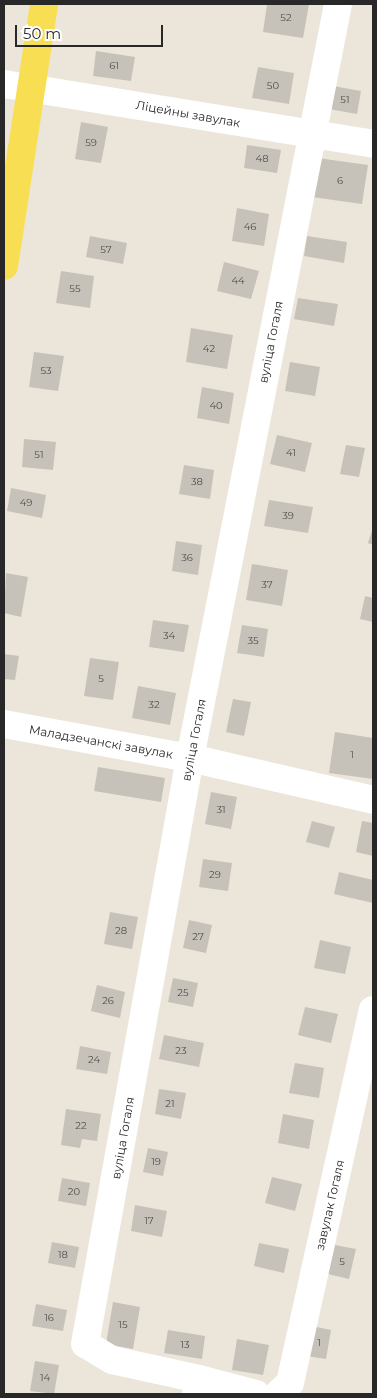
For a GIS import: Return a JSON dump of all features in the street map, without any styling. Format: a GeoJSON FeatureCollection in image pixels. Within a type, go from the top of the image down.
{"type":"FeatureCollection","features":[{"type":"Feature","properties":{"kind":"main road"},"geometry":{"type":"LineString","coordinates":[[4,266],[44,4]]}},
{"type":"Feature","properties":{"kind":"street","name":"вуліца Гогаля"},"geometry":{"type":"LineString","coordinates":[[197,1387],[112,1360],[86,1344],[190,758],[338,4]]}},
{"type":"Feature","properties":{"kind":"street","name":"Ліцейны завулак"},"geometry":{"type":"LineString","coordinates":[[4,84],[373,144]]}},
{"type":"Feature","properties":{"kind":"street","name":"Маладзечанскі завулак"},"geometry":{"type":"LineString","coordinates":[[4,724],[190,758],[373,800]]}},
{"type":"Feature","properties":{"kind":"street","name":"завулак Гогаля"},"geometry":{"type":"LineString","coordinates":[[278,1394],[290,1383],[373,1010]]}},
{"type":"Feature","properties":{"kind":"street"},"geometry":{"type":"LineString","coordinates":[[197,1387],[256,1394]]}},
{"type":"Feature","properties":{"kind":"building"},"geometry":{"type":"Polygon","coordinates":[[[267,4],[309,4],[303,38],[263,32],[267,4]]]}},
{"type":"Feature","properties":{"kind":"building"},"geometry":{"type":"Polygon","coordinates":[[[96,51],[135,57],[131,81],[93,76],[96,51]]]}},
{"type":"Feature","properties":{"kind":"building"},"geometry":{"type":"Polygon","coordinates":[[[258,67],[294,73],[289,104],[252,98],[258,67]]]}},
{"type":"Feature","properties":{"kind":"building"},"geometry":{"type":"Polygon","coordinates":[[[333,86],[361,91],[357,114],[329,109],[333,86]]]}},
{"type":"Feature","properties":{"kind":"building"},"geometry":{"type":"Polygon","coordinates":[[[81,122],[108,127],[101,163],[75,159],[81,122]]]}},
{"type":"Feature","properties":{"kind":"building"},"geometry":{"type":"Polygon","coordinates":[[[247,145],[281,150],[277,173],[244,168],[247,145]]]}},
{"type":"Feature","properties":{"kind":"building"},"geometry":{"type":"Polygon","coordinates":[[[318,158],[368,165],[362,204],[312,197],[318,158]]]}},
{"type":"Feature","properties":{"kind":"building"},"geometry":{"type":"Polygon","coordinates":[[[237,208],[269,214],[264,246],[232,241],[237,208]]]}},
{"type":"Feature","properties":{"kind":"building"},"geometry":{"type":"Polygon","coordinates":[[[90,236],[127,243],[123,264],[86,257],[90,236]]]}},
{"type":"Feature","properties":{"kind":"building"},"geometry":{"type":"Polygon","coordinates":[[[307,236],[347,242],[344,263],[304,256],[307,236]]]}},
{"type":"Feature","properties":{"kind":"building"},"geometry":{"type":"Polygon","coordinates":[[[224,262],[259,271],[251,299],[217,291],[224,262]]]}},
{"type":"Feature","properties":{"kind":"building"},"geometry":{"type":"Polygon","coordinates":[[[61,271],[94,276],[90,308],[56,303],[61,271]]]}},
{"type":"Feature","properties":{"kind":"building"},"geometry":{"type":"Polygon","coordinates":[[[298,298],[338,304],[334,326],[294,319],[298,298]]]}},
{"type":"Feature","properties":{"kind":"building"},"geometry":{"type":"Polygon","coordinates":[[[191,328],[233,335],[227,369],[186,362],[191,328]]]}},
{"type":"Feature","properties":{"kind":"building"},"geometry":{"type":"Polygon","coordinates":[[[34,352],[64,356],[58,391],[29,387],[34,352]]]}},
{"type":"Feature","properties":{"kind":"building"},"geometry":{"type":"Polygon","coordinates":[[[290,362],[320,367],[315,396],[285,391],[290,362]]]}},
{"type":"Feature","properties":{"kind":"building"},"geometry":{"type":"Polygon","coordinates":[[[202,387],[234,393],[229,424],[197,418],[202,387]]]}},
{"type":"Feature","properties":{"kind":"building"},"geometry":{"type":"Polygon","coordinates":[[[277,435],[312,443],[305,472],[270,464],[277,435]]]}},
{"type":"Feature","properties":{"kind":"building"},"geometry":{"type":"Polygon","coordinates":[[[24,439],[56,442],[53,470],[22,467],[24,439]]]}},
{"type":"Feature","properties":{"kind":"building"},"geometry":{"type":"Polygon","coordinates":[[[346,445],[365,448],[359,477],[340,474],[346,445]]]}},
{"type":"Feature","properties":{"kind":"building"},"geometry":{"type":"Polygon","coordinates":[[[184,465],[214,470],[210,499],[179,494],[184,465]]]}},
{"type":"Feature","properties":{"kind":"building"},"geometry":{"type":"Polygon","coordinates":[[[11,488],[46,495],[42,518],[7,511],[11,488]]]}},
{"type":"Feature","properties":{"kind":"building"},"geometry":{"type":"Polygon","coordinates":[[[269,500],[313,507],[308,533],[264,526],[269,500]]]}},
{"type":"Feature","properties":{"kind":"building"},"geometry":{"type":"Polygon","coordinates":[[[373,527],[373,545],[368,543],[373,527]]]}},
{"type":"Feature","properties":{"kind":"building"},"geometry":{"type":"Polygon","coordinates":[[[176,541],[202,545],[198,575],[172,571],[176,541]]]}},
{"type":"Feature","properties":{"kind":"building"},"geometry":{"type":"Polygon","coordinates":[[[252,564],[288,570],[282,606],[246,600],[252,564]]]}},
{"type":"Feature","properties":{"kind":"building"},"geometry":{"type":"Polygon","coordinates":[[[6,573],[28,577],[21,617],[4,613],[6,573]]]}},
{"type":"Feature","properties":{"kind":"building"},"geometry":{"type":"Polygon","coordinates":[[[365,596],[373,598],[373,622],[360,619],[365,596]]]}},
{"type":"Feature","properties":{"kind":"building"},"geometry":{"type":"Polygon","coordinates":[[[153,620],[189,625],[184,652],[149,647],[153,620]]]}},
{"type":"Feature","properties":{"kind":"building"},"geometry":{"type":"Polygon","coordinates":[[[242,625],[268,629],[264,657],[237,653],[242,625]]]}},
{"type":"Feature","properties":{"kind":"building"},"geometry":{"type":"Polygon","coordinates":[[[4,654],[19,656],[15,680],[4,679],[4,654]]]}},
{"type":"Feature","properties":{"kind":"building"},"geometry":{"type":"Polygon","coordinates":[[[90,658],[119,662],[113,700],[84,696],[90,658]]]}},
{"type":"Feature","properties":{"kind":"building"},"geometry":{"type":"Polygon","coordinates":[[[138,686],[176,693],[170,725],[132,718],[138,686]]]}},
{"type":"Feature","properties":{"kind":"building"},"geometry":{"type":"Polygon","coordinates":[[[233,699],[251,702],[244,736],[226,732],[233,699]]]}},
{"type":"Feature","properties":{"kind":"building"},"geometry":{"type":"Polygon","coordinates":[[[335,732],[373,738],[373,779],[329,773],[335,732]]]}},
{"type":"Feature","properties":{"kind":"building"},"geometry":{"type":"Polygon","coordinates":[[[98,767],[165,778],[161,802],[94,791],[98,767]]]}},
{"type":"Feature","properties":{"kind":"building"},"geometry":{"type":"Polygon","coordinates":[[[211,792],[237,797],[231,829],[205,824],[211,792]]]}},
{"type":"Feature","properties":{"kind":"building"},"geometry":{"type":"Polygon","coordinates":[[[312,821],[335,827],[329,848],[306,842],[312,821]]]}},
{"type":"Feature","properties":{"kind":"building"},"geometry":{"type":"Polygon","coordinates":[[[362,821],[373,823],[373,856],[356,852],[362,821]]]}},
{"type":"Feature","properties":{"kind":"building"},"geometry":{"type":"Polygon","coordinates":[[[203,859],[232,863],[228,891],[199,887],[203,859]]]}},
{"type":"Feature","properties":{"kind":"building"},"geometry":{"type":"Polygon","coordinates":[[[339,872],[373,880],[373,903],[334,894],[339,872]]]}},
{"type":"Feature","properties":{"kind":"building"},"geometry":{"type":"Polygon","coordinates":[[[110,912],[138,917],[132,949],[104,944],[110,912]]]}},
{"type":"Feature","properties":{"kind":"building"},"geometry":{"type":"Polygon","coordinates":[[[189,920],[212,925],[206,953],[183,948],[189,920]]]}},
{"type":"Feature","properties":{"kind":"building"},"geometry":{"type":"Polygon","coordinates":[[[320,940],[351,947],[345,974],[314,968],[320,940]]]}},
{"type":"Feature","properties":{"kind":"building"},"geometry":{"type":"Polygon","coordinates":[[[173,978],[198,983],[193,1007],[168,1002],[173,978]]]}},
{"type":"Feature","properties":{"kind":"building"},"geometry":{"type":"Polygon","coordinates":[[[97,985],[125,992],[120,1018],[91,1011],[97,985]]]}},
{"type":"Feature","properties":{"kind":"building"},"geometry":{"type":"Polygon","coordinates":[[[305,1007],[338,1014],[331,1043],[298,1035],[305,1007]]]}},
{"type":"Feature","properties":{"kind":"building"},"geometry":{"type":"Polygon","coordinates":[[[164,1035],[204,1043],[199,1067],[159,1059],[164,1035]]]}},
{"type":"Feature","properties":{"kind":"building"},"geometry":{"type":"Polygon","coordinates":[[[80,1046],[111,1052],[107,1074],[76,1069],[80,1046]]]}},
{"type":"Feature","properties":{"kind":"building"},"geometry":{"type":"Polygon","coordinates":[[[295,1063],[324,1068],[319,1098],[289,1093],[295,1063]]]}},
{"type":"Feature","properties":{"kind":"building"},"geometry":{"type":"Polygon","coordinates":[[[159,1089],[186,1093],[181,1119],[155,1114],[159,1089]]]}},
{"type":"Feature","properties":{"kind":"building"},"geometry":{"type":"Polygon","coordinates":[[[66,1109],[101,1114],[97,1141],[82,1139],[80,1148],[61,1145],[66,1109]]]}},
{"type":"Feature","properties":{"kind":"building"},"geometry":{"type":"Polygon","coordinates":[[[283,1114],[314,1120],[309,1149],[278,1143],[283,1114]]]}},
{"type":"Feature","properties":{"kind":"building"},"geometry":{"type":"Polygon","coordinates":[[[148,1148],[168,1152],[163,1176],[143,1172],[148,1148]]]}},
{"type":"Feature","properties":{"kind":"building"},"geometry":{"type":"Polygon","coordinates":[[[272,1177],[302,1184],[295,1211],[265,1203],[272,1177]]]}},
{"type":"Feature","properties":{"kind":"building"},"geometry":{"type":"Polygon","coordinates":[[[62,1178],[90,1183],[86,1206],[58,1201],[62,1178]]]}},
{"type":"Feature","properties":{"kind":"building"},"geometry":{"type":"Polygon","coordinates":[[[135,1205],[167,1211],[162,1237],[131,1231],[135,1205]]]}},
{"type":"Feature","properties":{"kind":"building"},"geometry":{"type":"Polygon","coordinates":[[[52,1242],[79,1247],[75,1268],[48,1263],[52,1242]]]}},
{"type":"Feature","properties":{"kind":"building"},"geometry":{"type":"Polygon","coordinates":[[[259,1243],[289,1249],[284,1273],[254,1266],[259,1243]]]}},
{"type":"Feature","properties":{"kind":"building"},"geometry":{"type":"Polygon","coordinates":[[[335,1245],[356,1249],[349,1279],[328,1274],[335,1245]]]}},
{"type":"Feature","properties":{"kind":"building"},"geometry":{"type":"Polygon","coordinates":[[[113,1302],[140,1307],[133,1349],[106,1344],[113,1302]]]}},
{"type":"Feature","properties":{"kind":"building"},"geometry":{"type":"Polygon","coordinates":[[[36,1304],[67,1310],[63,1331],[32,1326],[36,1304]]]}},
{"type":"Feature","properties":{"kind":"building"},"geometry":{"type":"Polygon","coordinates":[[[312,1326],[331,1330],[326,1359],[306,1356],[312,1326]]]}},
{"type":"Feature","properties":{"kind":"building"},"geometry":{"type":"Polygon","coordinates":[[[168,1330],[205,1336],[202,1359],[164,1353],[168,1330]]]}},
{"type":"Feature","properties":{"kind":"building"},"geometry":{"type":"Polygon","coordinates":[[[237,1339],[269,1345],[263,1375],[232,1370],[237,1339]]]}},
{"type":"Feature","properties":{"kind":"building"},"geometry":{"type":"Polygon","coordinates":[[[35,1361],[59,1365],[54,1394],[30,1391],[35,1361]]]}}]}
